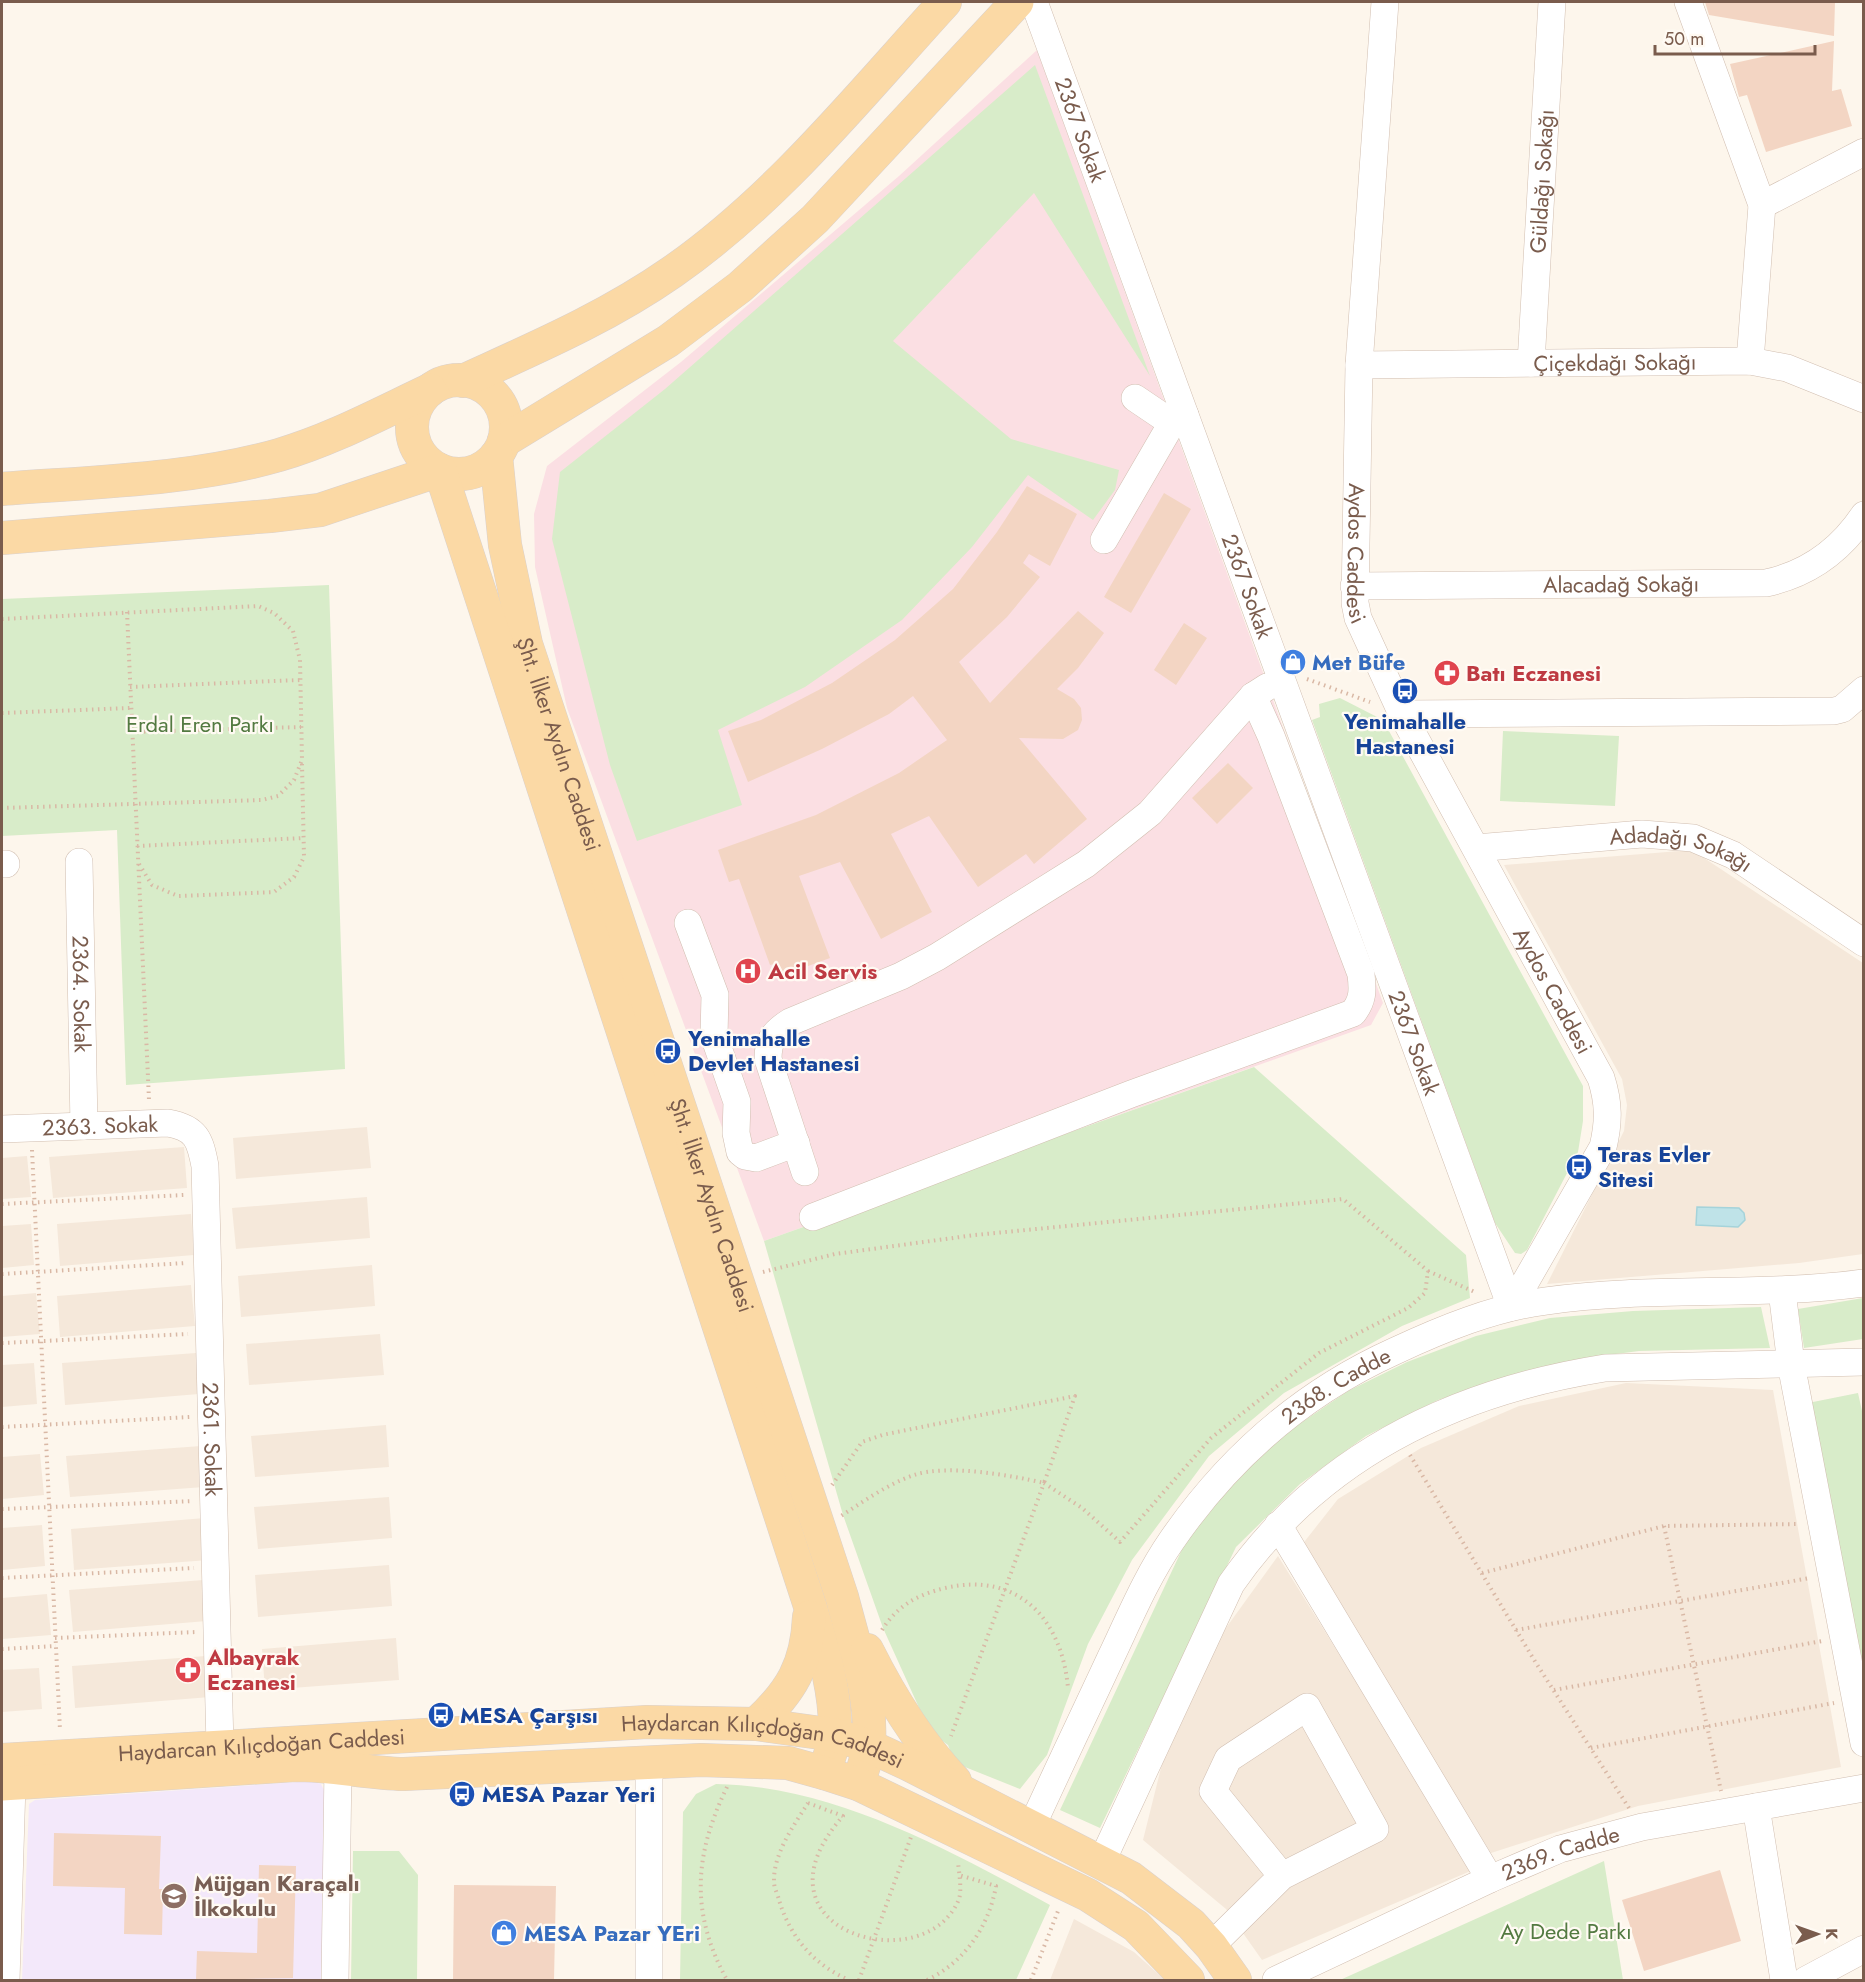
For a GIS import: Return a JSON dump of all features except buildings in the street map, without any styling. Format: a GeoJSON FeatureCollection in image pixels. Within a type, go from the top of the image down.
{"type":"FeatureCollection","features":[{"type":"Feature","properties":{"kind":"main road"},"geometry":{"type":"LineString","coordinates":[[2,489],[152,476],[244,464],[314,443],[441,384],[463,381],[598,318],[672,272],[720,236],[779,183],[945,2]]}},
{"type":"Feature","properties":{"kind":"main road"},"geometry":{"type":"LineString","coordinates":[[430,390],[418,404],[413,419],[413,434],[423,455],[440,470],[455,474],[471,472],[485,466],[500,449],[668,341],[740,287],[815,219],[1017,2]]}},
{"type":"Feature","properties":{"kind":"main road"},"geometry":{"type":"LineString","coordinates":[[463,381],[485,387],[504,411],[506,427],[500,449]]}},
{"type":"Feature","properties":{"kind":"main road","name":"Şht. İlker Aydın Caddesi"},"geometry":{"type":"LineString","coordinates":[[500,449],[505,545],[526,644],[696,1250],[810,1606],[829,1676],[835,1735]]}},
{"type":"Feature","properties":{"kind":"main road"},"geometry":{"type":"LineString","coordinates":[[2,538],[320,510],[440,470]]}},
{"type":"Feature","properties":{"kind":"main road","name":"Şht. İlker Aydın Caddesi"},"geometry":{"type":"LineString","coordinates":[[440,470],[842,1597],[866,1698],[869,1746],[858,1784]]}},
{"type":"Feature","properties":{"kind":"main road"},"geometry":{"type":"LineString","coordinates":[[842,1597],[887,1689],[907,1721],[933,1758],[966,1793]]}},
{"type":"Feature","properties":{"kind":"main road"},"geometry":{"type":"LineString","coordinates":[[756,1724],[795,1680],[808,1635],[810,1606]]}},
{"type":"Feature","properties":{"kind":"main road"},"geometry":{"type":"LineString","coordinates":[[647,1722],[649,1761]]}},
{"type":"Feature","properties":{"kind":"main road","name":"Haydarcan Kılıçdoğan Caddesi"},"geometry":{"type":"LineString","coordinates":[[5,1776],[61,1756],[647,1722],[756,1724],[835,1735],[869,1746],[1102,1861],[1164,1901],[1191,1924],[1211,1946],[1235,1980]]}},
{"type":"Feature","properties":{"kind":"main road"},"geometry":{"type":"LineString","coordinates":[[819,1784],[835,1735]]}},
{"type":"Feature","properties":{"kind":"main road","name":"Haydarcan Kılıçdoğan Caddesi"},"geometry":{"type":"LineString","coordinates":[[5,1776],[295,1765],[338,1766],[378,1773],[404,1774],[649,1761],[788,1763],[819,1784],[858,1784],[1068,1885],[1136,1926],[1188,1980]]}},
{"type":"Feature","properties":{"kind":"street","name":"2367 Sokak"},"geometry":{"type":"LineString","coordinates":[[1034,2],[1178,419],[1279,673],[1511,1307]]}},
{"type":"Feature","properties":{"kind":"street","name":"Aydos Caddesi"},"geometry":{"type":"LineString","coordinates":[[1385,2],[1359,365],[1354,586],[1358,618],[1402,714],[1601,1078],[1609,1117],[1603,1147],[1511,1307]]}},
{"type":"Feature","properties":{"kind":"street","name":"Güldağı Sokağı"},"geometry":{"type":"LineString","coordinates":[[1531,363],[1552,2]]}},
{"type":"Feature","properties":{"kind":"street"},"geometry":{"type":"LineString","coordinates":[[1688,2],[1762,205],[1750,362]]}},
{"type":"Feature","properties":{"kind":"street"},"geometry":{"type":"LineString","coordinates":[[1762,205],[1863,152]]}},
{"type":"Feature","properties":{"kind":"street","name":"Çiçekdağı Sokağı"},"geometry":{"type":"LineString","coordinates":[[1359,365],[1750,362],[1787,368],[1863,399]]}},
{"type":"Feature","properties":{"kind":"street"},"geometry":{"type":"LineString","coordinates":[[1104,540],[1178,419],[1135,398]]}},
{"type":"Feature","properties":{"kind":"street","name":"Alacadağ Sokağı"},"geometry":{"type":"LineString","coordinates":[[1354,586],[1766,583],[1800,573],[1821,561],[1839,547],[1863,514]]}},
{"type":"Feature","properties":{"kind":"street"},"geometry":{"type":"LineString","coordinates":[[805,1172],[768,1059],[768,1045],[776,1030],[901,976],[937,957],[1086,864],[1150,813],[1254,696],[1279,673]]}},
{"type":"Feature","properties":{"kind":"street"},"geometry":{"type":"LineString","coordinates":[[1402,714],[1834,711],[1842,710],[1863,690]]}},
{"type":"Feature","properties":{"kind":"street"},"geometry":{"type":"LineString","coordinates":[[813,1217],[1131,1094],[1353,1013],[1361,1002],[1363,991],[1361,974],[1254,696]]}},
{"type":"Feature","properties":{"kind":"street","name":"Adadağı Sokağı"},"geometry":{"type":"LineString","coordinates":[[1476,848],[1642,834],[1693,838],[1733,855],[1863,943]]}},
{"type":"Feature","properties":{"kind":"street","name":"2364. Sokak"},"geometry":{"type":"LineString","coordinates":[[79,862],[84,1126]]}},
{"type":"Feature","properties":{"kind":"street"},"geometry":{"type":"LineString","coordinates":[[688,923],[715,995],[717,1018],[714,1036],[737,1102],[736,1133],[740,1152],[745,1156],[756,1158],[795,1143]]}},
{"type":"Feature","properties":{"kind":"street","name":"2363. Sokak"},"geometry":{"type":"LineString","coordinates":[[2,1129],[150,1124],[183,1126],[196,1135]]}},
{"type":"Feature","properties":{"kind":"street","name":"2361. Sokak"},"geometry":{"type":"LineString","coordinates":[[196,1135],[203,1157],[206,1194],[220,1746]]}},
{"type":"Feature","properties":{"kind":"street","name":"2368. Cadde"},"geometry":{"type":"LineString","coordinates":[[1032,1826],[1146,1582],[1170,1541],[1226,1470],[1301,1403],[1345,1375],[1411,1343],[1511,1307],[1605,1296],[1782,1291],[1863,1283]]}},
{"type":"Feature","properties":{"kind":"street"},"geometry":{"type":"LineString","coordinates":[[1782,1291],[1791,1364],[1863,1743]]}},
{"type":"Feature","properties":{"kind":"street"},"geometry":{"type":"LineString","coordinates":[[1102,1861],[1231,1584],[1254,1551],[1278,1525],[1342,1471],[1397,1434],[1471,1402],[1570,1374],[1605,1368],[1863,1362]]}},
{"type":"Feature","properties":{"kind":"street"},"geometry":{"type":"LineString","coordinates":[[1278,1525],[1490,1879]]}},
{"type":"Feature","properties":{"kind":"street"},"geometry":{"type":"LineString","coordinates":[[1211,1946],[1282,1876],[1375,1829],[1307,1707],[1228,1760],[1212,1791],[1282,1876]]}},
{"type":"Feature","properties":{"kind":"street"},"geometry":{"type":"LineString","coordinates":[[649,1761],[649,1980]]}},
{"type":"Feature","properties":{"kind":"street"},"geometry":{"type":"LineString","coordinates":[[335,1980],[338,1766]]}},
{"type":"Feature","properties":{"kind":"street"},"geometry":{"type":"LineString","coordinates":[[5,1776],[5,1965]]}},
{"type":"Feature","properties":{"kind":"street","name":"2369. Cadde"},"geometry":{"type":"LineString","coordinates":[[1276,1980],[1490,1879],[1560,1849],[1642,1827],[1863,1788]]}},
{"type":"Feature","properties":{"kind":"street"},"geometry":{"type":"LineString","coordinates":[[1756,1807],[1784,1980]]}},
{"type":"Feature","properties":{"kind":"street"},"geometry":{"type":"LineString","coordinates":[[1806,1980],[1863,1949]]}},
{"type":"Feature","properties":{"kind":"path"},"geometry":{"type":"LineString","coordinates":[[2,619],[258,606],[274,613],[293,631],[300,660],[304,838],[304,857],[294,877],[274,892],[178,896],[152,885],[138,863]]}},
{"type":"Feature","properties":{"kind":"path"},"geometry":{"type":"LineString","coordinates":[[127,612],[150,1124]]}},
{"type":"Feature","properties":{"kind":"path"},"geometry":{"type":"LineString","coordinates":[[1279,673],[1402,714]]}},
{"type":"Feature","properties":{"kind":"path"},"geometry":{"type":"LineString","coordinates":[[130,687],[301,680]]}},
{"type":"Feature","properties":{"kind":"path"},"geometry":{"type":"LineString","coordinates":[[2,713],[131,708]]}},
{"type":"Feature","properties":{"kind":"path"},"geometry":{"type":"LineString","coordinates":[[132,732],[302,727]]}},
{"type":"Feature","properties":{"kind":"path"},"geometry":{"type":"LineString","coordinates":[[2,808],[262,800],[279,796],[294,780],[302,760]]}},
{"type":"Feature","properties":{"kind":"path"},"geometry":{"type":"LineString","coordinates":[[137,846],[304,838]]}},
{"type":"Feature","properties":{"kind":"path"},"geometry":{"type":"LineString","coordinates":[[31,1128],[61,1756]]}},
{"type":"Feature","properties":{"kind":"path"},"geometry":{"type":"LineString","coordinates":[[2,1204],[206,1194]]}},
{"type":"Feature","properties":{"kind":"path"},"geometry":{"type":"LineString","coordinates":[[763,1272],[836,1254],[975,1234],[1343,1199],[1428,1272],[1511,1307]]}},
{"type":"Feature","properties":{"kind":"path"},"geometry":{"type":"LineString","coordinates":[[2,1274],[207,1261]]}},
{"type":"Feature","properties":{"kind":"path"},"geometry":{"type":"LineString","coordinates":[[838,1518],[878,1492],[916,1475],[959,1472],[1015,1476],[1044,1483],[1082,1508],[1120,1542],[1211,1438],[1319,1353],[1408,1308],[1425,1293],[1428,1272]]}},
{"type":"Feature","properties":{"kind":"path"},"geometry":{"type":"LineString","coordinates":[[2,1343],[209,1333]]}},
{"type":"Feature","properties":{"kind":"path"},"geometry":{"type":"LineString","coordinates":[[830,1488],[862,1442],[882,1435],[1075,1396],[948,1746]]}},
{"type":"Feature","properties":{"kind":"path"},"geometry":{"type":"LineString","coordinates":[[2,1427],[212,1416]]}},
{"type":"Feature","properties":{"kind":"path"},"geometry":{"type":"LineString","coordinates":[[1397,1434],[1516,1630],[1642,1827]]}},
{"type":"Feature","properties":{"kind":"path"},"geometry":{"type":"LineString","coordinates":[[2,1509],[214,1500]]}},
{"type":"Feature","properties":{"kind":"path"},"geometry":{"type":"LineString","coordinates":[[1482,1573],[1664,1526],[1822,1524]]}},
{"type":"Feature","properties":{"kind":"path"},"geometry":{"type":"LineString","coordinates":[[1664,1526],[1725,1813]]}},
{"type":"Feature","properties":{"kind":"path"},"geometry":{"type":"LineString","coordinates":[[2,1578],[216,1567]]}},
{"type":"Feature","properties":{"kind":"path"},"geometry":{"type":"LineString","coordinates":[[1516,1630],[1831,1574]]}},
{"type":"Feature","properties":{"kind":"path"},"geometry":{"type":"LineString","coordinates":[[878,1635],[893,1614],[906,1602],[937,1590],[966,1583],[996,1586],[1024,1598],[1045,1618],[1059,1644],[1066,1666],[1068,1688]]}},
{"type":"Feature","properties":{"kind":"path"},"geometry":{"type":"LineString","coordinates":[[55,1638],[217,1631]]}},
{"type":"Feature","properties":{"kind":"path"},"geometry":{"type":"LineString","coordinates":[[1554,1690],[1843,1637]]}},
{"type":"Feature","properties":{"kind":"path"},"geometry":{"type":"LineString","coordinates":[[2,1649],[56,1646]]}},
{"type":"Feature","properties":{"kind":"path"},"geometry":{"type":"LineString","coordinates":[[1591,1748],[1855,1700]]}},
{"type":"Feature","properties":{"kind":"path"},"geometry":{"type":"LineString","coordinates":[[727,1980],[710,1950],[703,1913],[701,1866],[710,1821],[728,1783]]}},
{"type":"Feature","properties":{"kind":"path"},"geometry":{"type":"LineString","coordinates":[[819,1784],[784,1843],[774,1882],[785,1920],[804,1948],[830,1972],[849,1980]]}},
{"type":"Feature","properties":{"kind":"path"},"geometry":{"type":"LineString","coordinates":[[808,1803],[843,1816],[825,1836],[816,1865],[813,1897],[826,1925]]}},
{"type":"Feature","properties":{"kind":"path"},"geometry":{"type":"LineString","coordinates":[[859,1980],[914,1827]]}},
{"type":"Feature","properties":{"kind":"path"},"geometry":{"type":"LineString","coordinates":[[937,1933],[944,1927],[959,1898],[958,1856]]}},
{"type":"Feature","properties":{"kind":"path"},"geometry":{"type":"LineString","coordinates":[[927,1980],[957,1961],[978,1935],[992,1910],[996,1886],[959,1875]]}},
{"type":"Feature","properties":{"kind":"path"},"geometry":{"type":"LineString","coordinates":[[1031,1980],[1068,1885]]}},
{"type":"Feature","properties":{"kind":"path"},"geometry":{"type":"LineString","coordinates":[[863,1946],[883,1950]]}},
{"type":"Feature","properties":{"kind":"shaded area"},"geometry":{"type":"Polygon","coordinates":[[[1037,50],[1383,1003],[1371,1025],[764,1241],[567,708],[535,567],[534,514],[547,466],[681,362],[899,176],[1037,50]]]}},
{"type":"Feature","properties":{"kind":"shaded area"},"geometry":{"type":"Polygon","coordinates":[[[1692,850],[1863,963],[1863,1254],[1799,1263],[1547,1284],[1624,1131],[1627,1105],[1622,1079],[1504,865],[1692,850]]]}},
{"type":"Feature","properties":{"kind":"shaded area"},"geometry":{"type":"Polygon","coordinates":[[[367,1127],[371,1168],[236,1179],[233,1138],[367,1127]]]}},
{"type":"Feature","properties":{"kind":"shaded area"},"geometry":{"type":"Polygon","coordinates":[[[184,1147],[187,1188],[53,1198],[49,1157],[184,1147]]]}},
{"type":"Feature","properties":{"kind":"shaded area"},"geometry":{"type":"Polygon","coordinates":[[[27,1156],[31,1197],[2,1199],[2,1158],[27,1156]]]}},
{"type":"Feature","properties":{"kind":"shaded area"},"geometry":{"type":"Polygon","coordinates":[[[367,1197],[370,1238],[236,1249],[232,1208],[367,1197]]]}},
{"type":"Feature","properties":{"kind":"shaded area"},"geometry":{"type":"Polygon","coordinates":[[[191,1214],[194,1255],[60,1266],[57,1224],[191,1214]]]}},
{"type":"Feature","properties":{"kind":"shaded area"},"geometry":{"type":"Polygon","coordinates":[[[31,1224],[34,1265],[2,1268],[2,1226],[31,1224]]]}},
{"type":"Feature","properties":{"kind":"shaded area"},"geometry":{"type":"Polygon","coordinates":[[[372,1265],[375,1306],[241,1317],[238,1276],[372,1265]]]}},
{"type":"Feature","properties":{"kind":"shaded area"},"geometry":{"type":"Polygon","coordinates":[[[191,1285],[195,1326],[60,1337],[57,1296],[191,1285]]]}},
{"type":"Feature","properties":{"kind":"shaded area"},"geometry":{"type":"Polygon","coordinates":[[[36,1293],[40,1334],[2,1337],[2,1296],[36,1293]]]}},
{"type":"Feature","properties":{"kind":"shaded area"},"geometry":{"type":"Polygon","coordinates":[[[380,1334],[384,1375],[249,1385],[246,1344],[380,1334]]]}},
{"type":"Feature","properties":{"kind":"shaded area"},"geometry":{"type":"Polygon","coordinates":[[[196,1353],[199,1394],[65,1405],[62,1363],[196,1353]]]}},
{"type":"Feature","properties":{"kind":"shaded area"},"geometry":{"type":"Polygon","coordinates":[[[34,1363],[37,1404],[2,1407],[2,1365],[34,1363]]]}},
{"type":"Feature","properties":{"kind":"shaded area"},"geometry":{"type":"Polygon","coordinates":[[[1626,1383],[1773,1390],[1841,1767],[1638,1806],[1491,1853],[1301,1546],[1338,1499],[1421,1448],[1519,1406],[1626,1383]]]}},
{"type":"Feature","properties":{"kind":"shaded area"},"geometry":{"type":"Polygon","coordinates":[[[386,1425],[389,1467],[255,1477],[251,1436],[386,1425]]]}},
{"type":"Feature","properties":{"kind":"shaded area"},"geometry":{"type":"Polygon","coordinates":[[[201,1446],[204,1487],[70,1497],[66,1456],[201,1446]]]}},
{"type":"Feature","properties":{"kind":"shaded area"},"geometry":{"type":"Polygon","coordinates":[[[40,1454],[44,1495],[2,1499],[2,1457],[40,1454]]]}},
{"type":"Feature","properties":{"kind":"shaded area"},"geometry":{"type":"Polygon","coordinates":[[[389,1497],[392,1538],[258,1549],[254,1507],[389,1497]]]}},
{"type":"Feature","properties":{"kind":"shaded area"},"geometry":{"type":"Polygon","coordinates":[[[205,1518],[209,1560],[74,1570],[71,1529],[205,1518]]]}},
{"type":"Feature","properties":{"kind":"shaded area"},"geometry":{"type":"Polygon","coordinates":[[[42,1525],[45,1566],[2,1570],[2,1528],[42,1525]]]}},
{"type":"Feature","properties":{"kind":"shaded area"},"geometry":{"type":"Polygon","coordinates":[[[1278,1556],[1473,1870],[1262,1960],[1226,1909],[1143,1840],[1169,1736],[1218,1639],[1278,1556]]]}},
{"type":"Feature","properties":{"kind":"shaded area"},"geometry":{"type":"Polygon","coordinates":[[[389,1565],[392,1606],[258,1617],[255,1575],[389,1565]]]}},
{"type":"Feature","properties":{"kind":"shaded area"},"geometry":{"type":"Polygon","coordinates":[[[204,1580],[207,1621],[73,1632],[69,1590],[204,1580]]]}},
{"type":"Feature","properties":{"kind":"shaded area"},"geometry":{"type":"Polygon","coordinates":[[[47,1594],[51,1635],[2,1639],[2,1598],[47,1594]]]}},
{"type":"Feature","properties":{"kind":"shaded area"},"geometry":{"type":"Polygon","coordinates":[[[396,1638],[399,1680],[265,1690],[262,1649],[396,1638]]]}},
{"type":"Feature","properties":{"kind":"shaded area"},"geometry":{"type":"Polygon","coordinates":[[[206,1656],[210,1697],[75,1708],[72,1666],[206,1656]]]}},
{"type":"Feature","properties":{"kind":"shaded area"},"geometry":{"type":"Polygon","coordinates":[[[39,1668],[42,1709],[2,1712],[2,1670],[39,1668]]]}},
{"type":"Feature","properties":{"kind":"shaded area","name":"Müjgan Karaçalı İlkokulu"},"geometry":{"type":"Polygon","coordinates":[[[313,1781],[321,1784],[324,1790],[324,1980],[22,1980],[29,1804],[35,1800],[313,1781]]]}},
{"type":"Feature","properties":{"kind":"shaded area"},"geometry":{"type":"Polygon","coordinates":[[[1074,1919],[1134,1952],[1165,1980],[1050,1980],[1074,1919]]]}},
{"type":"Feature","properties":{"kind":"green space"},"geometry":{"type":"Polygon","coordinates":[[[1035,65],[1150,376],[1034,193],[893,341],[1011,439],[1119,470],[1115,490],[1093,520],[1028,475],[972,547],[902,620],[805,687],[718,730],[742,805],[637,841],[610,765],[552,539],[560,472],[665,389],[1035,65]]]}},
{"type":"Feature","properties":{"kind":"green space","name":"Erdal Eren Parkı"},"geometry":{"type":"Polygon","coordinates":[[[329,585],[345,1069],[126,1085],[117,830],[2,836],[2,599],[329,585]]]}},
{"type":"Feature","properties":{"kind":"green space"},"geometry":{"type":"Polygon","coordinates":[[[1340,698],[1383,720],[1583,1086],[1583,1121],[1578,1152],[1527,1250],[1521,1254],[1515,1253],[1495,1223],[1312,720],[1320,717],[1319,704],[1340,698]]]}},
{"type":"Feature","properties":{"kind":"green space"},"geometry":{"type":"Polygon","coordinates":[[[1503,731],[1619,736],[1615,806],[1500,801],[1503,731]]]}},
{"type":"Feature","properties":{"kind":"green space"},"geometry":{"type":"Polygon","coordinates":[[[1254,1067],[1466,1255],[1470,1298],[1402,1326],[1284,1393],[1209,1456],[1132,1560],[1088,1644],[1047,1755],[1020,1789],[955,1763],[948,1745],[930,1732],[883,1628],[843,1515],[764,1241],[1254,1067]]]}},
{"type":"Feature","properties":{"kind":"green space"},"geometry":{"type":"Polygon","coordinates":[[[1863,1298],[1863,1339],[1804,1348],[1798,1309],[1863,1298]]]}},
{"type":"Feature","properties":{"kind":"green space"},"geometry":{"type":"Polygon","coordinates":[[[1761,1307],[1770,1348],[1639,1351],[1585,1358],[1518,1373],[1438,1400],[1366,1436],[1300,1484],[1236,1547],[1100,1828],[1060,1810],[1193,1526],[1248,1466],[1292,1429],[1348,1391],[1407,1362],[1476,1336],[1550,1318],[1633,1311],[1761,1307]]]}},
{"type":"Feature","properties":{"kind":"green space"},"geometry":{"type":"Polygon","coordinates":[[[1858,1393],[1864,1420],[1863,1697],[1808,1403],[1858,1393]]]}},
{"type":"Feature","properties":{"kind":"green space"},"geometry":{"type":"Polygon","coordinates":[[[716,1784],[760,1788],[804,1796],[847,1809],[931,1843],[1050,1905],[1016,1980],[680,1980],[683,1812],[696,1794],[716,1784]]]}},
{"type":"Feature","properties":{"kind":"green space"},"geometry":{"type":"Polygon","coordinates":[[[353,1851],[399,1851],[418,1875],[417,1980],[351,1980],[353,1851]]]}},
{"type":"Feature","properties":{"kind":"green space","name":"Ay Dede Parkı"},"geometry":{"type":"Polygon","coordinates":[[[1604,1861],[1623,1980],[1340,1980],[1604,1861]]]}},
{"type":"Feature","properties":{"kind":"water"},"geometry":{"type":"Polygon","coordinates":[[[1697,1207],[1739,1208],[1744,1213],[1745,1220],[1738,1227],[1696,1225],[1697,1207]]]}},
{"type":"Feature","properties":{"kind":"place","name":"Met Büfe"},"geometry":{"type":"Point","coordinates":[1293,662]}},
{"type":"Feature","properties":{"kind":"place","name":"Batı Eczanesi"},"geometry":{"type":"Point","coordinates":[1447,673]}},
{"type":"Feature","properties":{"kind":"place","name":"Yenimahalle Hastanesi"},"geometry":{"type":"Point","coordinates":[1405,691]}},
{"type":"Feature","properties":{"kind":"place","name":"Acil Servis"},"geometry":{"type":"Point","coordinates":[748,971]}},
{"type":"Feature","properties":{"kind":"place","name":"Yenimahalle Devlet Hastanesi"},"geometry":{"type":"Point","coordinates":[668,1051]}},
{"type":"Feature","properties":{"kind":"place","name":"Teras Evler Sitesi"},"geometry":{"type":"Point","coordinates":[1579,1167]}},
{"type":"Feature","properties":{"kind":"place","name":"Albayrak Eczanesi"},"geometry":{"type":"Point","coordinates":[188,1670]}},
{"type":"Feature","properties":{"kind":"place","name":"MESA Çarşısı"},"geometry":{"type":"Point","coordinates":[441,1715]}},
{"type":"Feature","properties":{"kind":"place","name":"MESA Pazar Yeri"},"geometry":{"type":"Point","coordinates":[462,1794]}},
{"type":"Feature","properties":{"kind":"place","name":"Müjgan Karaçalı İlkokulu"},"geometry":{"type":"Point","coordinates":[174,1896]}},
{"type":"Feature","properties":{"kind":"place","name":"MESA Pazar YEri"},"geometry":{"type":"Point","coordinates":[504,1933]}}]}
